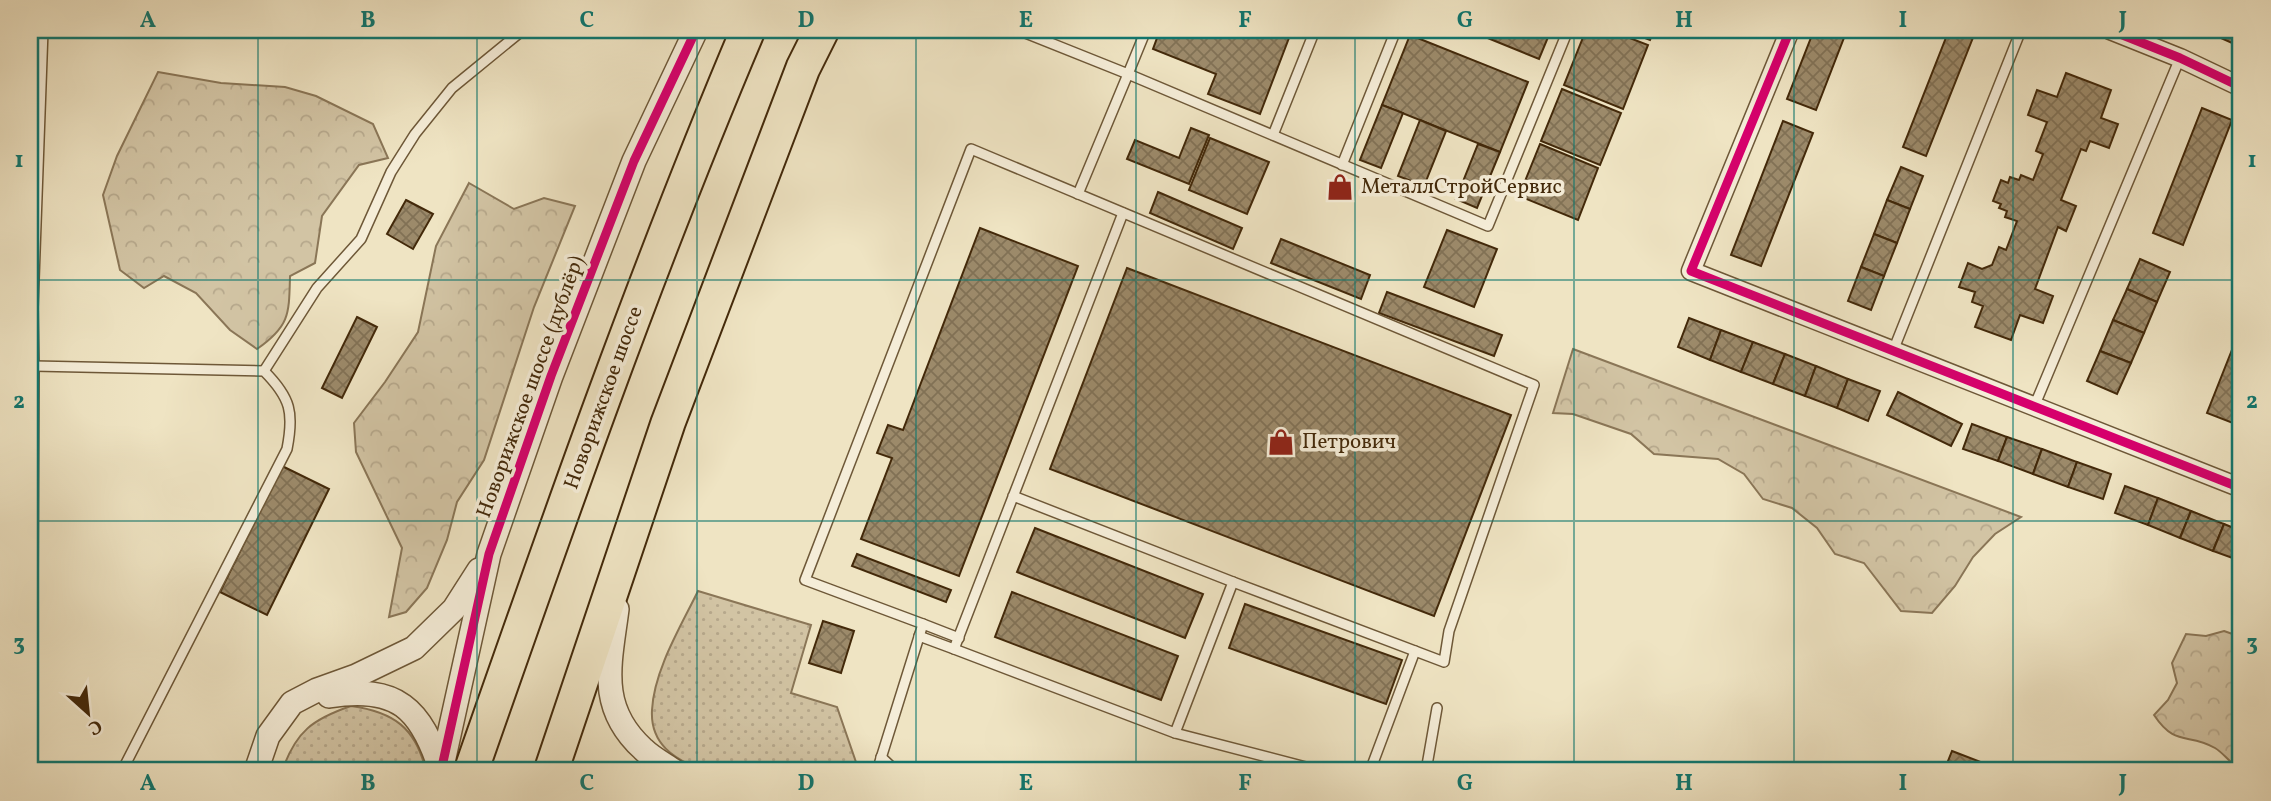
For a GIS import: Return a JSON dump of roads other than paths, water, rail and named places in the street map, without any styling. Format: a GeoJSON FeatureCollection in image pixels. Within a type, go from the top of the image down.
{"type":"FeatureCollection","features":[{"type":"Feature","properties":{"kind":"highway","name":"Новорижское шоссе"},"geometry":{"type":"LineString","coordinates":[[471,771],[595,418],[672,216],[748,30]]}},
{"type":"Feature","properties":{"kind":"highway"},"geometry":{"type":"LineString","coordinates":[[551,771],[622,567],[668,423],[803,68],[822,30]]}},
{"type":"Feature","properties":{"kind":"street","name":"Новорижское шоссе (дублёр)"},"geometry":{"type":"LineString","coordinates":[[441,771],[489,554],[551,376],[634,160],[696,30]]}},
{"type":"Feature","properties":{"kind":"street"},"geometry":{"type":"LineString","coordinates":[[1790,30],[1691,271],[2241,488]]}},
{"type":"Feature","properties":{"kind":"street"},"geometry":{"type":"LineString","coordinates":[[2110,30],[2180,58],[2241,87]]}},
{"type":"Feature","properties":{"kind":"street"},"geometry":{"type":"LineString","coordinates":[[256,771],[268,736],[292,703],[317,690],[356,677],[414,648],[454,610],[489,554]]}},
{"type":"Feature","properties":{"kind":"street"},"geometry":{"type":"LineString","coordinates":[[622,567],[609,688],[614,710],[624,729],[645,751],[674,771]]}},
{"type":"Feature","properties":{"kind":"street"},"geometry":{"type":"LineString","coordinates":[[268,736],[297,713],[326,697],[353,692],[383,695],[405,705],[422,725],[432,741],[441,771]]}},
{"type":"Feature","properties":{"kind":"lane"},"geometry":{"type":"LineString","coordinates":[[32,771],[32,304],[43,30]]}},
{"type":"Feature","properties":{"kind":"lane"},"geometry":{"type":"LineString","coordinates":[[264,372],[317,288],[361,239],[391,172],[415,134],[452,88],[523,30]]}},
{"type":"Feature","properties":{"kind":"lane"},"geometry":{"type":"LineString","coordinates":[[1018,30],[1488,226],[1568,30]]}},
{"type":"Feature","properties":{"kind":"lane"},"geometry":{"type":"LineString","coordinates":[[1078,194],[1146,30]]}},
{"type":"Feature","properties":{"kind":"lane"},"geometry":{"type":"LineString","coordinates":[[1273,135],[1315,30]]}},
{"type":"Feature","properties":{"kind":"lane"},"geometry":{"type":"LineString","coordinates":[[1342,165],[1396,30]]}},
{"type":"Feature","properties":{"kind":"lane"},"geometry":{"type":"LineString","coordinates":[[1893,351],[2021,30]]}},
{"type":"Feature","properties":{"kind":"lane"},"geometry":{"type":"LineString","coordinates":[[2034,407],[2180,58]]}},
{"type":"Feature","properties":{"kind":"lane"},"geometry":{"type":"LineString","coordinates":[[959,638],[805,580],[971,149],[1534,385],[1449,631],[1444,662],[1013,496]]}},
{"type":"Feature","properties":{"kind":"lane"},"geometry":{"type":"LineString","coordinates":[[954,649],[1123,213]]}},
{"type":"Feature","properties":{"kind":"lane"},"geometry":{"type":"LineString","coordinates":[[34,366],[264,372],[279,387],[289,405],[292,423],[287,449],[122,771]]}},
{"type":"Feature","properties":{"kind":"lane"},"geometry":{"type":"LineString","coordinates":[[1175,733],[1233,582]]}},
{"type":"Feature","properties":{"kind":"lane"},"geometry":{"type":"LineString","coordinates":[[877,771],[923,624]]}},
{"type":"Feature","properties":{"kind":"lane"},"geometry":{"type":"LineString","coordinates":[[919,636],[1175,733],[1321,771]]}},
{"type":"Feature","properties":{"kind":"lane"},"geometry":{"type":"LineString","coordinates":[[1370,771],[1415,651]]}},
{"type":"Feature","properties":{"kind":"lane"},"geometry":{"type":"LineString","coordinates":[[1426,771],[1437,708]]}},
{"type":"Feature","properties":{"kind":"lane"},"geometry":{"type":"LineString","coordinates":[[881,757],[896,771]]}},
{"type":"Feature","properties":{"kind":"place","name":"МеталлСтройСервис"},"geometry":{"type":"Point","coordinates":[1340,187]}},
{"type":"Feature","properties":{"kind":"place","name":"Петрович"},"geometry":{"type":"Point","coordinates":[1281,442]}}]}
